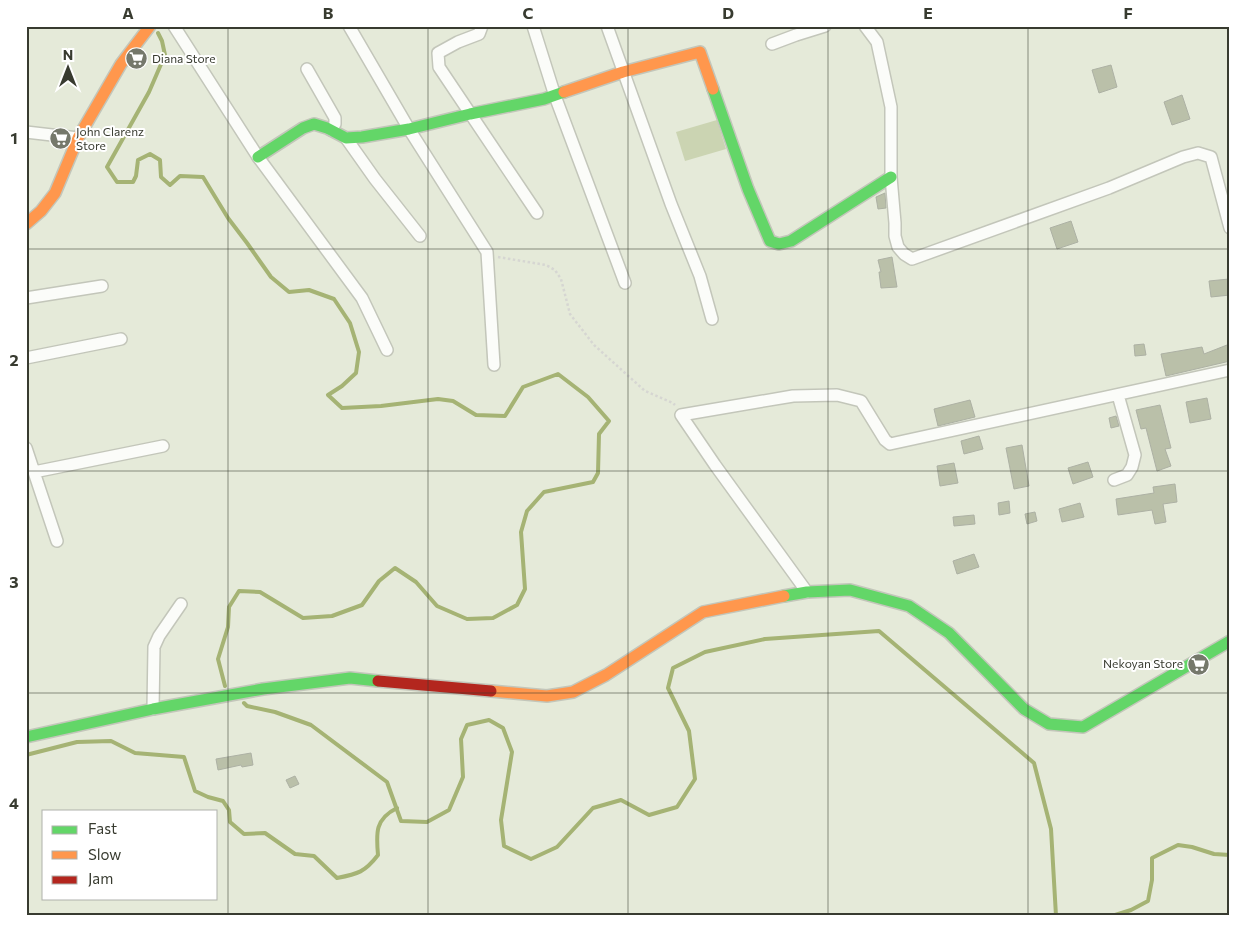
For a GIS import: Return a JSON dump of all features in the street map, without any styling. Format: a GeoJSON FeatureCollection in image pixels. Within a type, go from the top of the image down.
{"type":"FeatureCollection","features":[{"type":"Feature","properties":{"kind":"street"},"geometry":{"type":"LineString","coordinates":[[26,224],[42,211],[55,193],[78,138],[121,64],[150,26]]}},
{"type":"Feature","properties":{"kind":"street"},"geometry":{"type":"LineString","coordinates":[[174,26],[258,157],[362,298],[387,350]]}},
{"type":"Feature","properties":{"kind":"street"},"geometry":{"type":"LineString","coordinates":[[349,26],[409,129],[487,252],[494,365]]}},
{"type":"Feature","properties":{"kind":"street"},"geometry":{"type":"LineString","coordinates":[[482,26],[479,34],[458,42],[438,53],[439,67],[537,213]]}},
{"type":"Feature","properties":{"kind":"street"},"geometry":{"type":"LineString","coordinates":[[532,26],[555,96],[625,283]]}},
{"type":"Feature","properties":{"kind":"street"},"geometry":{"type":"LineString","coordinates":[[607,26],[671,204],[700,276],[712,320]]}},
{"type":"Feature","properties":{"kind":"street"},"geometry":{"type":"LineString","coordinates":[[772,44],[796,34],[825,26]]}},
{"type":"Feature","properties":{"kind":"street"},"geometry":{"type":"LineString","coordinates":[[864,26],[877,42],[891,107],[891,177],[895,236],[898,248],[912,259],[1109,188],[1183,157],[1198,153],[1211,158],[1228,214],[1230,228]]}},
{"type":"Feature","properties":{"kind":"street"},"geometry":{"type":"LineString","coordinates":[[346,138],[409,129],[555,96],[623,72],[700,52],[748,189],[770,241],[779,244],[791,241],[891,177]]}},
{"type":"Feature","properties":{"kind":"street"},"geometry":{"type":"LineString","coordinates":[[307,69],[334,118],[335,124],[331,130]]}},
{"type":"Feature","properties":{"kind":"street"},"geometry":{"type":"LineString","coordinates":[[258,157],[303,128],[314,124],[331,130],[346,138],[375,179],[420,236]]}},
{"type":"Feature","properties":{"kind":"street"},"geometry":{"type":"LineString","coordinates":[[26,132],[78,138]]}},
{"type":"Feature","properties":{"kind":"street"},"geometry":{"type":"LineString","coordinates":[[26,298],[102,286]]}},
{"type":"Feature","properties":{"kind":"street"},"geometry":{"type":"LineString","coordinates":[[26,358],[122,339]]}},
{"type":"Feature","properties":{"kind":"street"},"geometry":{"type":"LineString","coordinates":[[807,592],[681,415],[793,396],[837,395],[861,401],[885,440],[890,444],[1230,370]]}},
{"type":"Feature","properties":{"kind":"street"},"geometry":{"type":"LineString","coordinates":[[1114,480],[1127,475],[1132,467],[1135,455],[1118,395]]}},
{"type":"Feature","properties":{"kind":"street"},"geometry":{"type":"LineString","coordinates":[[34,472],[164,446]]}},
{"type":"Feature","properties":{"kind":"street"},"geometry":{"type":"LineString","coordinates":[[26,448],[57,541]]}},
{"type":"Feature","properties":{"kind":"street"},"geometry":{"type":"LineString","coordinates":[[26,737],[153,709],[263,690],[350,678],[547,696],[574,692],[606,675],[703,612],[807,592],[850,590],[908,606],[949,633],[1024,710],[1049,724],[1083,727],[1230,641]]}},
{"type":"Feature","properties":{"kind":"street"},"geometry":{"type":"LineString","coordinates":[[153,709],[154,646],[158,636],[181,604]]}},
{"type":"Feature","properties":{"kind":"path"},"geometry":{"type":"LineString","coordinates":[[487,252],[496,256],[546,264],[555,270],[561,279],[570,314],[594,345],[645,391],[673,403],[681,415]]}},
{"type":"Feature","properties":{"kind":"green space"},"geometry":{"type":"Polygon","coordinates":[[[717,120],[726,149],[685,161],[676,132],[717,120]]]}},
{"type":"Feature","properties":{"kind":"building"},"geometry":{"type":"Polygon","coordinates":[[[1111,65],[1117,87],[1099,93],[1092,70],[1111,65]]]}},
{"type":"Feature","properties":{"kind":"building"},"geometry":{"type":"Polygon","coordinates":[[[1182,95],[1190,119],[1172,125],[1164,102],[1182,95]]]}},
{"type":"Feature","properties":{"kind":"building"},"geometry":{"type":"Polygon","coordinates":[[[885,193],[886,208],[878,209],[876,197],[885,193]]]}},
{"type":"Feature","properties":{"kind":"building"},"geometry":{"type":"Polygon","coordinates":[[[1071,221],[1078,242],[1057,249],[1050,228],[1071,221]]]}},
{"type":"Feature","properties":{"kind":"building"},"geometry":{"type":"Polygon","coordinates":[[[892,257],[897,287],[881,288],[879,272],[881,272],[878,260],[892,257]]]}},
{"type":"Feature","properties":{"kind":"building"},"geometry":{"type":"Polygon","coordinates":[[[1229,279],[1230,295],[1211,297],[1209,281],[1229,279]]]}},
{"type":"Feature","properties":{"kind":"building"},"geometry":{"type":"Polygon","coordinates":[[[1144,344],[1146,355],[1135,356],[1134,345],[1144,344]]]}},
{"type":"Feature","properties":{"kind":"building"},"geometry":{"type":"Polygon","coordinates":[[[1227,345],[1230,352],[1230,361],[1166,376],[1161,354],[1202,347],[1204,354],[1227,345]]]}},
{"type":"Feature","properties":{"kind":"building"},"geometry":{"type":"Polygon","coordinates":[[[1207,398],[1211,419],[1190,423],[1186,402],[1207,398]]]}},
{"type":"Feature","properties":{"kind":"building"},"geometry":{"type":"Polygon","coordinates":[[[970,400],[975,417],[938,426],[934,409],[970,400]]]}},
{"type":"Feature","properties":{"kind":"building"},"geometry":{"type":"Polygon","coordinates":[[[1160,405],[1171,448],[1165,449],[1171,466],[1157,471],[1146,428],[1141,429],[1136,410],[1160,405]]]}},
{"type":"Feature","properties":{"kind":"building"},"geometry":{"type":"Polygon","coordinates":[[[1116,416],[1119,426],[1111,428],[1109,418],[1116,416]]]}},
{"type":"Feature","properties":{"kind":"building"},"geometry":{"type":"Polygon","coordinates":[[[979,436],[983,449],[964,454],[961,441],[979,436]]]}},
{"type":"Feature","properties":{"kind":"building"},"geometry":{"type":"Polygon","coordinates":[[[1022,445],[1029,486],[1014,489],[1006,448],[1022,445]]]}},
{"type":"Feature","properties":{"kind":"building"},"geometry":{"type":"Polygon","coordinates":[[[1088,462],[1093,477],[1073,484],[1068,468],[1088,462]]]}},
{"type":"Feature","properties":{"kind":"building"},"geometry":{"type":"Polygon","coordinates":[[[954,463],[958,483],[940,486],[937,466],[954,463]]]}},
{"type":"Feature","properties":{"kind":"building"},"geometry":{"type":"Polygon","coordinates":[[[1175,484],[1177,502],[1163,504],[1166,522],[1155,524],[1152,510],[1118,515],[1116,499],[1154,493],[1153,487],[1175,484]]]}},
{"type":"Feature","properties":{"kind":"building"},"geometry":{"type":"Polygon","coordinates":[[[1009,501],[1010,513],[999,515],[998,503],[1009,501]]]}},
{"type":"Feature","properties":{"kind":"building"},"geometry":{"type":"Polygon","coordinates":[[[1080,503],[1084,517],[1062,522],[1059,509],[1080,503]]]}},
{"type":"Feature","properties":{"kind":"building"},"geometry":{"type":"Polygon","coordinates":[[[1035,512],[1037,521],[1027,524],[1025,514],[1035,512]]]}},
{"type":"Feature","properties":{"kind":"building"},"geometry":{"type":"Polygon","coordinates":[[[974,515],[975,524],[954,526],[953,517],[974,515]]]}},
{"type":"Feature","properties":{"kind":"building"},"geometry":{"type":"Polygon","coordinates":[[[974,554],[979,567],[957,574],[953,561],[974,554]]]}},
{"type":"Feature","properties":{"kind":"building"},"geometry":{"type":"Polygon","coordinates":[[[251,753],[253,765],[242,767],[241,765],[218,770],[216,759],[251,753]]]}},
{"type":"Feature","properties":{"kind":"building"},"geometry":{"type":"Polygon","coordinates":[[[295,776],[299,784],[290,788],[286,780],[295,776]]]}},
{"type":"Feature","properties":{"kind":"waterway"},"geometry":{"type":"LineString","coordinates":[[158,33],[165,55],[149,92],[107,167],[117,182],[133,182],[136,176],[138,160],[150,154],[160,160],[161,177],[170,185],[180,176],[203,177],[228,218],[271,277],[289,292],[309,290],[334,299],[350,323],[359,352],[356,373],[342,386],[328,395],[342,408],[381,406],[438,399],[453,401],[476,415],[505,416],[523,387],[558,374],[588,397],[609,421],[599,434],[598,473],[593,482],[544,492],[527,511],[521,532],[525,589],[517,605],[493,618],[467,619],[437,606],[416,582],[395,568],[379,581],[362,605],[332,616],[303,618],[260,592],[239,591],[229,607],[228,627],[218,659],[225,686]]}},
{"type":"Feature","properties":{"kind":"waterway"},"geometry":{"type":"LineString","coordinates":[[244,703],[247,706],[275,712],[311,725],[387,782],[401,821],[427,822],[449,810],[463,777],[461,739],[467,725],[489,720],[503,728],[512,752],[501,820],[504,846],[531,859],[557,847],[593,808],[621,800],[649,815],[677,807],[695,779],[689,731],[668,688],[673,668],[705,652],[765,639],[879,631],[1034,763],[1051,829],[1056,916]]}},
{"type":"Feature","properties":{"kind":"waterway"},"geometry":{"type":"LineString","coordinates":[[26,755],[77,742],[111,741],[135,753],[184,757],[195,791],[223,801],[229,810],[230,822],[244,834],[265,833],[295,854],[314,856],[337,878],[360,871],[373,861],[378,855],[378,827],[384,817],[397,808]]}},
{"type":"Feature","properties":{"kind":"waterway"},"geometry":{"type":"LineString","coordinates":[[1112,916],[1131,910],[1148,901],[1152,880],[1152,858],[1178,845],[1214,854],[1230,855]]}},
{"type":"Feature","properties":{"kind":"traffic: fast"},"geometry":{"type":"LineString","coordinates":[[713,89],[748,189],[770,241],[779,244],[791,241],[891,177]]}},
{"type":"Feature","properties":{"kind":"traffic: fast"},"geometry":{"type":"LineString","coordinates":[[258,157],[303,128],[314,124],[327,128],[346,138],[362,137],[409,129],[544,99],[564,92]]}},
{"type":"Feature","properties":{"kind":"traffic: fast"},"geometry":{"type":"LineString","coordinates":[[784,596],[807,592],[850,590],[909,606],[949,633],[1024,709],[1049,724],[1083,727],[1230,641]]}},
{"type":"Feature","properties":{"kind":"traffic: fast"},"geometry":{"type":"LineString","coordinates":[[26,737],[153,709],[263,689],[350,678],[378,681]]}},
{"type":"Feature","properties":{"kind":"traffic: slow"},"geometry":{"type":"LineString","coordinates":[[26,224],[41,211],[55,193],[78,138],[121,64],[150,26]]}},
{"type":"Feature","properties":{"kind":"traffic: slow"},"geometry":{"type":"LineString","coordinates":[[564,92],[623,72],[700,52],[713,89]]}},
{"type":"Feature","properties":{"kind":"traffic: slow"},"geometry":{"type":"LineString","coordinates":[[491,691],[547,696],[573,692],[606,675],[703,612],[784,596]]}},
{"type":"Feature","properties":{"kind":"traffic: jam"},"geometry":{"type":"LineString","coordinates":[[378,681],[491,691]]}},
{"type":"Feature","properties":{"kind":"place","name":"Diana Store"},"geometry":{"type":"Point","coordinates":[136,59]}},
{"type":"Feature","properties":{"kind":"place","name":"John Clarenz Store"},"geometry":{"type":"Point","coordinates":[60,139]}},
{"type":"Feature","properties":{"kind":"place","name":"Nekoyan Store"},"geometry":{"type":"Point","coordinates":[1199,664]}}]}
